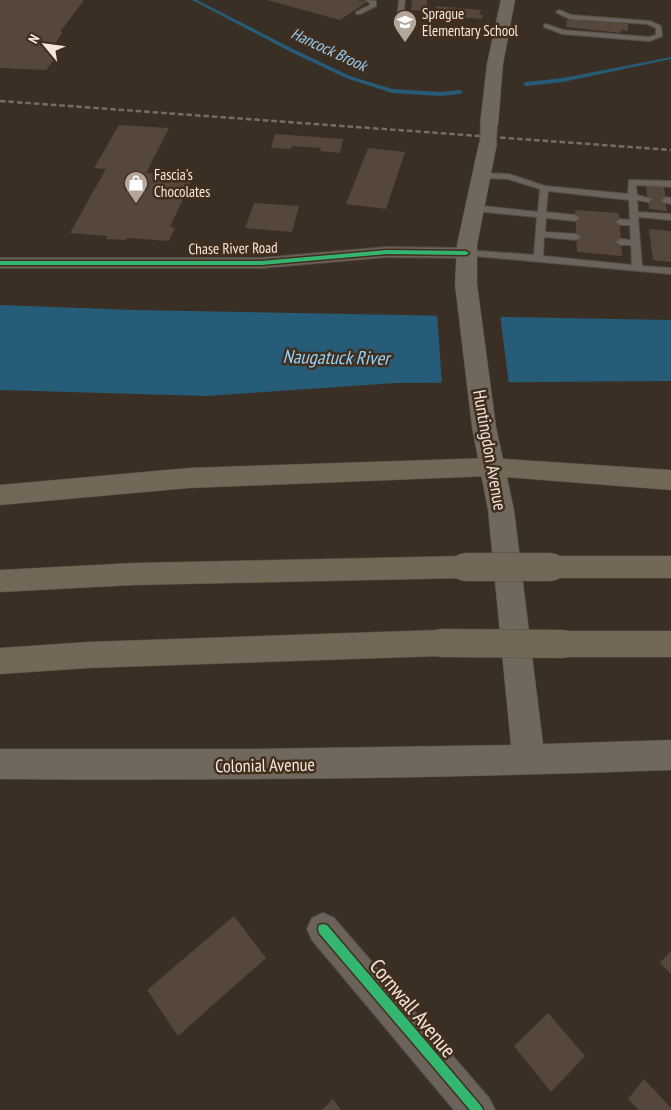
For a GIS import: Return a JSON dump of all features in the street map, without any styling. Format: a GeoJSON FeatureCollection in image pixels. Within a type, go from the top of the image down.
{"type":"FeatureCollection","features":[{"type":"Feature","properties":{"kind":"highway"},"geometry":{"type":"LineString","coordinates":[[0,495],[189,478],[491,467],[671,480]]}},
{"type":"Feature","properties":{"kind":"highway"},"geometry":{"type":"LineString","coordinates":[[0,581],[134,574],[465,567],[671,567]]}},
{"type":"Feature","properties":{"kind":"highway"},"geometry":{"type":"LineString","coordinates":[[0,661],[88,655],[441,642],[671,644]]}},
{"type":"Feature","properties":{"kind":"main road","name":"Huntingdon Avenue"},"geometry":{"type":"LineString","coordinates":[[508,0],[495,64],[482,176],[466,253],[468,299],[482,411],[491,467],[501,510],[529,761]]}},
{"type":"Feature","properties":{"kind":"main road"},"geometry":{"type":"LineString","coordinates":[[529,761],[671,754]]}},
{"type":"Feature","properties":{"kind":"main road","name":"Colonial Avenue"},"geometry":{"type":"LineString","coordinates":[[0,764],[231,766],[529,761]]}},
{"type":"Feature","properties":{"kind":"street","name":"Chase River Road"},"geometry":{"type":"LineString","coordinates":[[0,263],[261,263],[387,252],[466,253]]}},
{"type":"Feature","properties":{"kind":"street","name":"Cornwall Avenue"},"geometry":{"type":"LineString","coordinates":[[323,928],[478,1110]]}},
{"type":"Feature","properties":{"kind":"lane"},"geometry":{"type":"LineString","coordinates":[[358,13],[373,6],[374,2],[368,0]]}},
{"type":"Feature","properties":{"kind":"lane"},"geometry":{"type":"LineString","coordinates":[[400,18],[402,0]]}},
{"type":"Feature","properties":{"kind":"lane"},"geometry":{"type":"LineString","coordinates":[[546,26],[562,32],[650,39],[659,36],[659,27],[648,22],[570,16],[559,12]]}},
{"type":"Feature","properties":{"kind":"lane"},"geometry":{"type":"LineString","coordinates":[[635,38],[646,34],[646,26],[636,22]]}},
{"type":"Feature","properties":{"kind":"lane"},"geometry":{"type":"LineString","coordinates":[[482,176],[509,177],[544,188],[648,198]]}},
{"type":"Feature","properties":{"kind":"lane"},"geometry":{"type":"LineString","coordinates":[[638,268],[632,182],[671,184]]}},
{"type":"Feature","properties":{"kind":"lane"},"geometry":{"type":"LineString","coordinates":[[538,258],[544,188]]}},
{"type":"Feature","properties":{"kind":"lane"},"geometry":{"type":"LineString","coordinates":[[476,208],[576,218]]}},
{"type":"Feature","properties":{"kind":"lane"},"geometry":{"type":"LineString","coordinates":[[620,222],[634,219],[671,217]]}},
{"type":"Feature","properties":{"kind":"lane"},"geometry":{"type":"LineString","coordinates":[[540,234],[576,238]]}},
{"type":"Feature","properties":{"kind":"lane"},"geometry":{"type":"LineString","coordinates":[[621,242],[636,243]]}},
{"type":"Feature","properties":{"kind":"lane"},"geometry":{"type":"LineString","coordinates":[[466,253],[671,271]]}},
{"type":"Feature","properties":{"kind":"water","name":"Naugatuck River"},"geometry":{"type":"Polygon","coordinates":[[[0,305],[135,310],[671,320],[671,381],[395,383],[207,396],[0,390],[0,305]]]}},
{"type":"Feature","properties":{"kind":"pier"},"geometry":{"type":"Polygon","coordinates":[[[437,313],[500,314],[509,385],[442,385],[437,313]]]}},
{"type":"Feature","properties":{"kind":"building"},"geometry":{"type":"Polygon","coordinates":[[[0,0],[84,0],[60,32],[63,32],[49,52],[59,53],[46,70],[0,68],[0,0]]]}},
{"type":"Feature","properties":{"kind":"building"},"geometry":{"type":"Polygon","coordinates":[[[267,0],[358,0],[367,2],[340,20],[267,0]]]}},
{"type":"Feature","properties":{"kind":"building"},"geometry":{"type":"Polygon","coordinates":[[[412,0],[427,0],[427,11],[411,10],[412,0]]]}},
{"type":"Feature","properties":{"kind":"building"},"geometry":{"type":"Polygon","coordinates":[[[436,6],[481,10],[479,15],[483,15],[482,19],[436,15],[436,6]]]}},
{"type":"Feature","properties":{"kind":"building"},"geometry":{"type":"Polygon","coordinates":[[[580,19],[628,24],[628,31],[621,30],[621,33],[566,27],[567,20],[580,19]]]}},
{"type":"Feature","properties":{"kind":"building"},"geometry":{"type":"Polygon","coordinates":[[[119,125],[169,128],[146,173],[193,177],[170,227],[175,228],[169,241],[127,238],[126,240],[106,239],[107,236],[70,233],[106,169],[94,168],[119,125]]]}},
{"type":"Feature","properties":{"kind":"building"},"geometry":{"type":"Polygon","coordinates":[[[275,134],[343,139],[340,153],[320,151],[321,148],[292,146],[291,149],[271,148],[275,134]]]}},
{"type":"Feature","properties":{"kind":"building"},"geometry":{"type":"Polygon","coordinates":[[[368,148],[405,152],[386,209],[346,204],[368,148]]]}},
{"type":"Feature","properties":{"kind":"building"},"geometry":{"type":"Polygon","coordinates":[[[646,186],[664,187],[667,211],[649,209],[646,186]]]}},
{"type":"Feature","properties":{"kind":"building"},"geometry":{"type":"Polygon","coordinates":[[[254,203],[299,206],[292,232],[245,228],[254,203]]]}},
{"type":"Feature","properties":{"kind":"building"},"geometry":{"type":"Polygon","coordinates":[[[575,210],[619,213],[622,256],[577,252],[575,210]]]}},
{"type":"Feature","properties":{"kind":"building"},"geometry":{"type":"Polygon","coordinates":[[[649,229],[671,231],[671,262],[653,260],[649,229]]]}},
{"type":"Feature","properties":{"kind":"building"},"geometry":{"type":"Polygon","coordinates":[[[234,916],[266,958],[178,1036],[147,990],[234,916]]]}},
{"type":"Feature","properties":{"kind":"building"},"geometry":{"type":"Polygon","coordinates":[[[671,951],[671,974],[660,963],[671,951]]]}},
{"type":"Feature","properties":{"kind":"building"},"geometry":{"type":"Polygon","coordinates":[[[548,1013],[585,1056],[551,1092],[514,1046],[548,1013]]]}},
{"type":"Feature","properties":{"kind":"building"},"geometry":{"type":"Polygon","coordinates":[[[644,1079],[671,1110],[639,1110],[628,1099],[644,1079]]]}},
{"type":"Feature","properties":{"kind":"building"},"geometry":{"type":"Polygon","coordinates":[[[333,1099],[341,1110],[322,1110],[333,1099]]]}},
{"type":"Feature","properties":{"kind":"waterway","name":"Hancock Brook"},"geometry":{"type":"LineString","coordinates":[[194,0],[348,77],[392,91],[441,94],[460,92]]}},
{"type":"Feature","properties":{"kind":"waterway","name":"Hancock Brook"},"geometry":{"type":"LineString","coordinates":[[526,84],[563,80],[671,58]]}},
{"type":"Feature","properties":{"kind":"railway"},"geometry":{"type":"LineString","coordinates":[[0,101],[671,150]]}},
{"type":"Feature","properties":{"kind":"cycle path"},"geometry":{"type":"LineString","coordinates":[[0,263],[261,263],[387,252],[466,253]]}},
{"type":"Feature","properties":{"kind":"cycle path"},"geometry":{"type":"LineString","coordinates":[[323,929],[477,1110]]}},
{"type":"Feature","properties":{"kind":"place","name":"Sprague Elementary School"},"geometry":{"type":"Point","coordinates":[405,43]}},
{"type":"Feature","properties":{"kind":"place","name":"Fascia's Chocolates"},"geometry":{"type":"Point","coordinates":[136,204]}}]}
